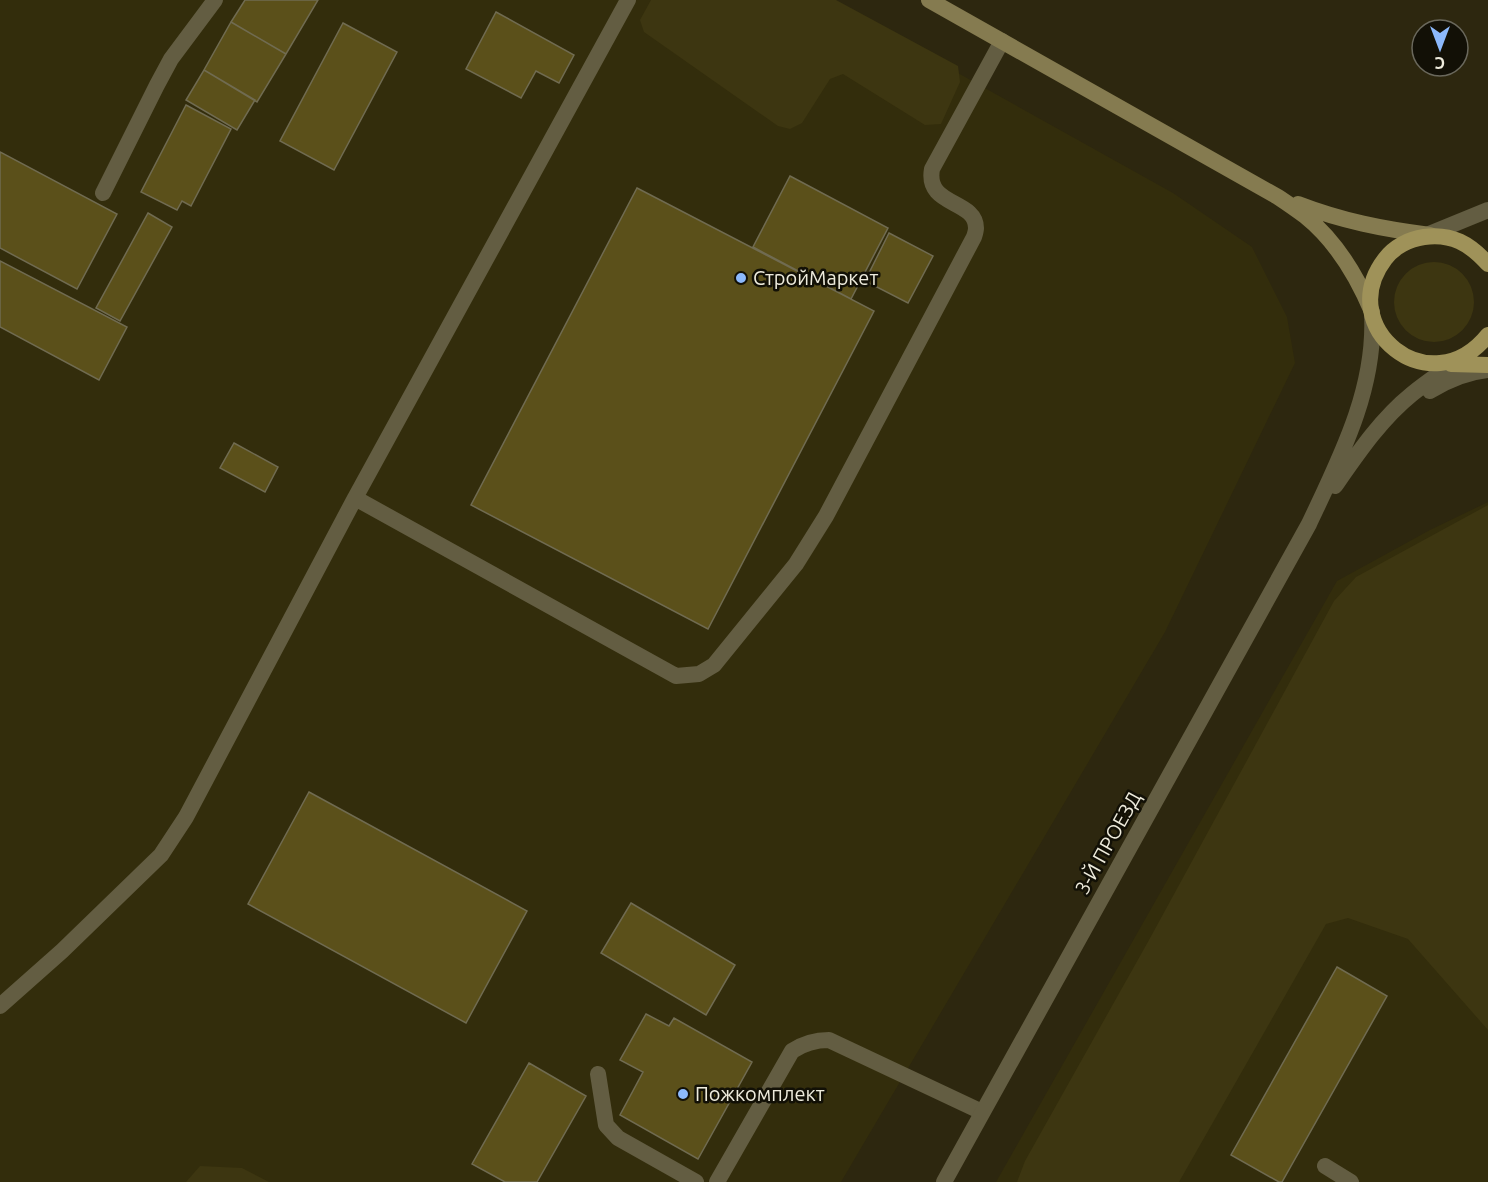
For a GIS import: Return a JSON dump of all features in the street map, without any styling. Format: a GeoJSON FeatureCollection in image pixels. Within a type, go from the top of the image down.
{"type":"FeatureCollection","features":[{"type":"Feature","properties":{"kind":"main road"},"geometry":{"type":"LineString","coordinates":[[928,0],[1278,196],[1306,217],[1337,249],[1359,283],[1382,336],[1400,353],[1423,363],[1488,365]]}},
{"type":"Feature","properties":{"kind":"main road"},"geometry":{"type":"LineString","coordinates":[[1278,196],[1341,219],[1427,236],[1452,238],[1469,246],[1488,264]]}},
{"type":"Feature","properties":{"kind":"main road"},"geometry":{"type":"LineString","coordinates":[[1372,313],[1371,288],[1381,265],[1398,247],[1427,236]]}},
{"type":"Feature","properties":{"kind":"main road"},"geometry":{"type":"LineString","coordinates":[[1435,364],[1448,362],[1471,352],[1488,334]]}},
{"type":"Feature","properties":{"kind":"street"},"geometry":{"type":"LineString","coordinates":[[103,193],[171,59],[215,0]]}},
{"type":"Feature","properties":{"kind":"street"},"geometry":{"type":"LineString","coordinates":[[0,1006],[62,951],[161,855],[186,817],[355,498],[628,0]]}},
{"type":"Feature","properties":{"kind":"street"},"geometry":{"type":"LineString","coordinates":[[355,498],[676,676],[688,676],[707,671],[796,564],[826,516],[974,237],[976,228],[973,217],[934,189],[932,169],[1002,41]]}},
{"type":"Feature","properties":{"kind":"street"},"geometry":{"type":"LineString","coordinates":[[1427,236],[1488,210]]}},
{"type":"Feature","properties":{"kind":"street"},"geometry":{"type":"LineString","coordinates":[[1310,524],[1359,406],[1370,359],[1373,334],[1372,313]]}},
{"type":"Feature","properties":{"kind":"street"},"geometry":{"type":"LineString","coordinates":[[1310,524],[1387,418],[1411,394],[1471,352]]}},
{"type":"Feature","properties":{"kind":"street"},"geometry":{"type":"LineString","coordinates":[[1369,440],[1417,399],[1468,373],[1488,370]]}},
{"type":"Feature","properties":{"kind":"street","name":"3-Й ПРОЕЗД"},"geometry":{"type":"LineString","coordinates":[[944,1182],[1310,524]]}},
{"type":"Feature","properties":{"kind":"street"},"geometry":{"type":"LineString","coordinates":[[717,1182],[792,1051],[802,1044],[816,1040],[829,1040],[982,1112]]}},
{"type":"Feature","properties":{"kind":"street"},"geometry":{"type":"LineString","coordinates":[[598,1074],[606,1125],[618,1138],[696,1182]]}},
{"type":"Feature","properties":{"kind":"street"},"geometry":{"type":"LineString","coordinates":[[1325,1166],[1351,1182]]}},
{"type":"Feature","properties":{"kind":"shaded area"},"geometry":{"type":"Polygon","coordinates":[[[0,0],[827,0],[1173,193],[1252,247],[1287,317],[1295,363],[1165,632],[841,1182],[0,1182],[0,0]]]}},
{"type":"Feature","properties":{"kind":"shaded area"},"geometry":{"type":"Polygon","coordinates":[[[651,0],[836,0],[958,66],[960,82],[941,124],[925,125],[843,74],[830,79],[802,123],[790,129],[778,126],[644,32],[640,20],[651,0]]]}},
{"type":"Feature","properties":{"kind":"shaded area"},"geometry":{"type":"Polygon","coordinates":[[[1434,262],[1449,265],[1462,274],[1471,287],[1474,302],[1471,317],[1462,330],[1449,339],[1434,342],[1419,339],[1406,330],[1397,317],[1394,302],[1397,287],[1406,274],[1419,265],[1434,262]]]}},
{"type":"Feature","properties":{"kind":"shaded area"},"geometry":{"type":"Polygon","coordinates":[[[1488,502],[1488,1182],[996,1182],[1337,581],[1430,530],[1488,502]]]}},
{"type":"Feature","properties":{"kind":"shaded area"},"geometry":{"type":"Polygon","coordinates":[[[1488,505],[1488,1030],[1408,939],[1348,918],[1326,924],[1179,1182],[1017,1182],[1025,1161],[1334,601],[1356,577],[1488,505]]]}},
{"type":"Feature","properties":{"kind":"shaded area"},"geometry":{"type":"Polygon","coordinates":[[[200,1166],[242,1168],[269,1182],[186,1182],[200,1166]]]}},
{"type":"Feature","properties":{"kind":"building"},"geometry":{"type":"Polygon","coordinates":[[[245,0],[318,0],[286,54],[231,22],[245,0]]]}},
{"type":"Feature","properties":{"kind":"building"},"geometry":{"type":"Polygon","coordinates":[[[496,12],[574,55],[559,83],[536,71],[521,98],[466,69],[496,12]]]}},
{"type":"Feature","properties":{"kind":"building"},"geometry":{"type":"Polygon","coordinates":[[[231,22],[286,54],[257,102],[204,70],[231,22]]]}},
{"type":"Feature","properties":{"kind":"building"},"geometry":{"type":"Polygon","coordinates":[[[343,23],[397,52],[334,170],[280,141],[343,23]]]}},
{"type":"Feature","properties":{"kind":"building"},"geometry":{"type":"Polygon","coordinates":[[[204,70],[255,100],[237,130],[186,100],[204,70]]]}},
{"type":"Feature","properties":{"kind":"building"},"geometry":{"type":"Polygon","coordinates":[[[186,105],[231,129],[191,206],[182,201],[177,210],[141,192],[186,105]]]}},
{"type":"Feature","properties":{"kind":"building"},"geometry":{"type":"Polygon","coordinates":[[[0,152],[117,214],[77,289],[0,248],[0,152]]]}},
{"type":"Feature","properties":{"kind":"building"},"geometry":{"type":"Polygon","coordinates":[[[790,176],[888,228],[851,299],[753,247],[790,176]]]}},
{"type":"Feature","properties":{"kind":"building"},"geometry":{"type":"Polygon","coordinates":[[[637,188],[874,311],[708,629],[471,505],[637,188]]]}},
{"type":"Feature","properties":{"kind":"building"},"geometry":{"type":"Polygon","coordinates":[[[148,213],[172,227],[120,321],[96,308],[148,213]]]}},
{"type":"Feature","properties":{"kind":"building"},"geometry":{"type":"Polygon","coordinates":[[[889,233],[933,256],[908,303],[865,281],[889,233]]]}},
{"type":"Feature","properties":{"kind":"building"},"geometry":{"type":"Polygon","coordinates":[[[0,261],[127,327],[99,380],[0,327],[0,261]]]}},
{"type":"Feature","properties":{"kind":"building"},"geometry":{"type":"Polygon","coordinates":[[[234,443],[278,467],[265,492],[220,468],[234,443]]]}},
{"type":"Feature","properties":{"kind":"building"},"geometry":{"type":"Polygon","coordinates":[[[309,792],[527,911],[466,1023],[248,904],[309,792]]]}},
{"type":"Feature","properties":{"kind":"building"},"geometry":{"type":"Polygon","coordinates":[[[631,903],[735,965],[706,1015],[601,953],[631,903]]]}},
{"type":"Feature","properties":{"kind":"building"},"geometry":{"type":"Polygon","coordinates":[[[1337,967],[1387,996],[1282,1182],[1279,1182],[1231,1155],[1337,967]]]}},
{"type":"Feature","properties":{"kind":"building","name":"Пожкомплект"},"geometry":{"type":"Polygon","coordinates":[[[646,1014],[669,1026],[674,1018],[752,1062],[698,1159],[620,1115],[643,1072],[620,1060],[646,1014]]]}},
{"type":"Feature","properties":{"kind":"building"},"geometry":{"type":"Polygon","coordinates":[[[529,1063],[586,1096],[537,1182],[505,1182],[472,1164],[529,1063]]]}},
{"type":"Feature","properties":{"kind":"place","name":"СтройМаркет"},"geometry":{"type":"Point","coordinates":[741,278]}},
{"type":"Feature","properties":{"kind":"place","name":"Пожкомплект"},"geometry":{"type":"Point","coordinates":[683,1094]}}]}
